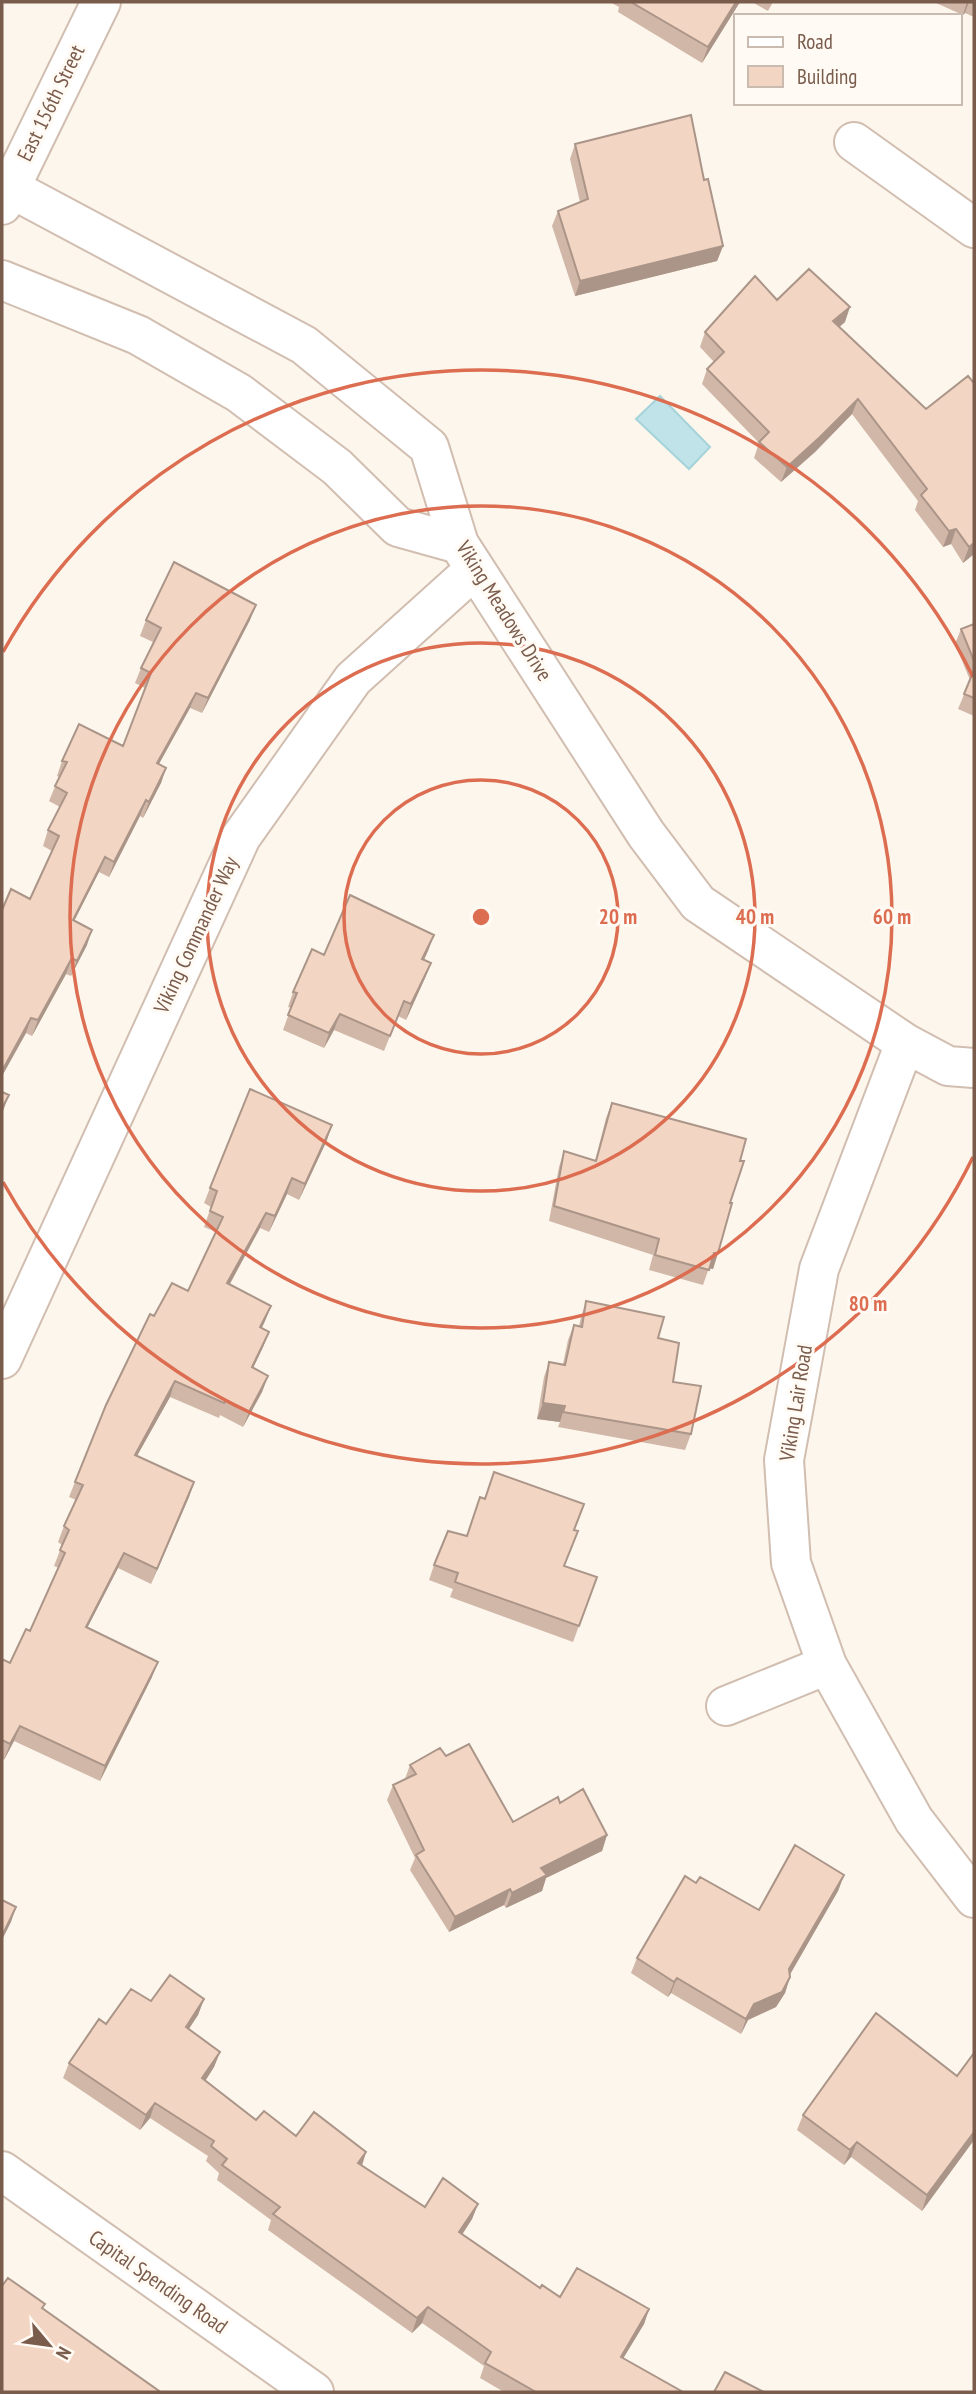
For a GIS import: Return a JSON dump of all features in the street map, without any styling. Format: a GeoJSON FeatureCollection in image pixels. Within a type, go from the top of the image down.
{"type":"FeatureCollection","features":[{"type":"Feature","properties":{"kind":"street","name":"East 156th Street"},"geometry":{"type":"LineString","coordinates":[[6,197],[101,2]]}},
{"type":"Feature","properties":{"kind":"street"},"geometry":{"type":"LineString","coordinates":[[854,142],[974,228]]}},
{"type":"Feature","properties":{"kind":"street","name":"Viking Meadows Drive"},"geometry":{"type":"LineString","coordinates":[[6,197],[303,345],[429,447],[467,557],[646,834],[698,903],[905,1043],[948,1066],[974,1068]]}},
{"type":"Feature","properties":{"kind":"street"},"geometry":{"type":"LineString","coordinates":[[2,280],[138,335],[239,393],[337,467],[398,527],[467,557]]}},
{"type":"Feature","properties":{"kind":"street","name":"Viking Commander Way"},"geometry":{"type":"LineString","coordinates":[[2,1359],[241,838],[353,679],[467,557]]}},
{"type":"Feature","properties":{"kind":"street","name":"Viking Lair Road"},"geometry":{"type":"LineString","coordinates":[[905,1043],[818,1269],[785,1460],[791,1563],[827,1665],[914,1821],[974,1898]]}},
{"type":"Feature","properties":{"kind":"street"},"geometry":{"type":"LineString","coordinates":[[726,1706],[827,1665]]}},
{"type":"Feature","properties":{"kind":"street","name":"Capital Spending Road"},"geometry":{"type":"LineString","coordinates":[[2,2171],[314,2392]]}},
{"type":"Feature","properties":{"kind":"water"},"geometry":{"type":"Polygon","coordinates":[[[660,396],[710,447],[689,469],[636,419],[660,396]]]}},
{"type":"Feature","properties":{"kind":"building"},"geometry":{"type":"Polygon","coordinates":[[[631,2],[736,2],[708,47],[631,2]]]}},
{"type":"Feature","properties":{"kind":"building"},"geometry":{"type":"Polygon","coordinates":[[[691,115],[704,180],[708,179],[723,246],[580,281],[558,211],[588,199],[575,144],[691,115]]]}},
{"type":"Feature","properties":{"kind":"building"},"geometry":{"type":"Polygon","coordinates":[[[809,269],[850,307],[833,321],[926,409],[968,376],[974,383],[974,543],[969,547],[956,529],[949,531],[921,495],[927,489],[858,399],[787,467],[759,442],[769,432],[707,369],[724,352],[705,332],[755,276],[777,300],[809,269]]]}},
{"type":"Feature","properties":{"kind":"building"},"geometry":{"type":"Polygon","coordinates":[[[174,562],[256,605],[208,698],[196,693],[157,763],[166,768],[149,802],[146,800],[114,862],[105,857],[73,920],[92,930],[77,961],[72,958],[38,1020],[31,1018],[2,1071],[2,910],[11,889],[30,899],[59,836],[48,830],[67,793],[55,786],[67,762],[62,761],[79,724],[123,746],[151,673],[141,668],[161,628],[146,620],[174,562]]]}},
{"type":"Feature","properties":{"kind":"building"},"geometry":{"type":"Polygon","coordinates":[[[974,624],[974,661],[961,629],[974,624]]]}},
{"type":"Feature","properties":{"kind":"building"},"geometry":{"type":"Polygon","coordinates":[[[974,670],[974,698],[964,694],[974,670]]]}},
{"type":"Feature","properties":{"kind":"building"},"geometry":{"type":"Polygon","coordinates":[[[350,895],[434,935],[422,959],[431,963],[411,1004],[404,1001],[390,1036],[340,1014],[329,1033],[288,1015],[297,993],[293,992],[312,949],[324,955],[350,895]]]}},
{"type":"Feature","properties":{"kind":"building"},"geometry":{"type":"Polygon","coordinates":[[[250,1089],[332,1125],[305,1184],[292,1178],[275,1216],[266,1213],[227,1283],[271,1306],[260,1327],[269,1332],[252,1367],[268,1376],[249,1412],[226,1400],[224,1403],[175,1381],[135,1455],[194,1482],[157,1569],[124,1553],[86,1627],[158,1662],[105,1766],[20,1726],[10,1744],[2,1740],[2,1659],[10,1663],[26,1629],[30,1631],[65,1553],[60,1550],[69,1530],[64,1526],[83,1485],[75,1482],[106,1405],[150,1314],[154,1316],[172,1283],[188,1291],[223,1217],[210,1211],[217,1191],[210,1188],[250,1089]]]}},
{"type":"Feature","properties":{"kind":"building"},"geometry":{"type":"Polygon","coordinates":[[[2,1092],[9,1095],[2,1108],[2,1092]]]}},
{"type":"Feature","properties":{"kind":"building"},"geometry":{"type":"Polygon","coordinates":[[[612,1103],[746,1139],[740,1161],[744,1161],[718,1253],[714,1253],[709,1270],[655,1255],[659,1239],[554,1206],[564,1151],[596,1161],[612,1103]]]}},
{"type":"Feature","properties":{"kind":"building"},"geometry":{"type":"Polygon","coordinates":[[[586,1301],[664,1317],[658,1338],[679,1343],[673,1382],[701,1386],[691,1434],[563,1412],[565,1406],[543,1403],[549,1362],[565,1365],[574,1325],[582,1327],[586,1301]]]}},
{"type":"Feature","properties":{"kind":"building"},"geometry":{"type":"Polygon","coordinates":[[[494,1472],[584,1504],[574,1530],[578,1531],[564,1566],[597,1577],[579,1626],[455,1582],[458,1573],[434,1565],[448,1531],[467,1536],[480,1497],[485,1499],[494,1472]]]}},
{"type":"Feature","properties":{"kind":"building"},"geometry":{"type":"Polygon","coordinates":[[[469,1744],[513,1822],[558,1797],[560,1803],[583,1789],[607,1835],[541,1868],[547,1875],[512,1893],[510,1889],[455,1917],[416,1855],[424,1850],[393,1785],[416,1774],[410,1765],[440,1748],[446,1756],[469,1744]]]}},
{"type":"Feature","properties":{"kind":"building"},"geometry":{"type":"Polygon","coordinates":[[[795,1845],[844,1875],[789,1969],[790,1977],[782,1992],[754,2004],[746,2019],[677,1978],[674,1982],[637,1958],[685,1876],[696,1883],[700,1877],[759,1910],[795,1845]]]}},
{"type":"Feature","properties":{"kind":"building"},"geometry":{"type":"Polygon","coordinates":[[[2,1900],[16,1907],[2,1936],[2,1900]]]}},
{"type":"Feature","properties":{"kind":"building"},"geometry":{"type":"Polygon","coordinates":[[[170,1975],[204,1999],[186,2027],[220,2052],[202,2078],[256,2120],[264,2111],[296,2136],[314,2112],[366,2152],[358,2163],[425,2207],[443,2178],[478,2204],[459,2232],[540,2288],[542,2285],[560,2297],[577,2268],[649,2309],[621,2357],[683,2392],[536,2392],[485,2363],[491,2352],[428,2307],[417,2318],[273,2214],[280,2207],[222,2165],[227,2159],[211,2146],[214,2141],[155,2103],[146,2115],[69,2063],[99,2019],[106,2024],[131,1989],[151,2001],[170,1975]]]}},
{"type":"Feature","properties":{"kind":"building"},"geometry":{"type":"Polygon","coordinates":[[[876,2013],[957,2076],[974,2053],[974,2132],[927,2195],[857,2142],[850,2150],[803,2115],[876,2013]]]}},
{"type":"Feature","properties":{"kind":"building"},"geometry":{"type":"Polygon","coordinates":[[[8,2278],[45,2304],[42,2308],[159,2391],[2,2392],[2,2286],[8,2278]]]}},
{"type":"Feature","properties":{"kind":"building"},"geometry":{"type":"Polygon","coordinates":[[[725,2372],[764,2392],[714,2392],[725,2372]]]}}]}
